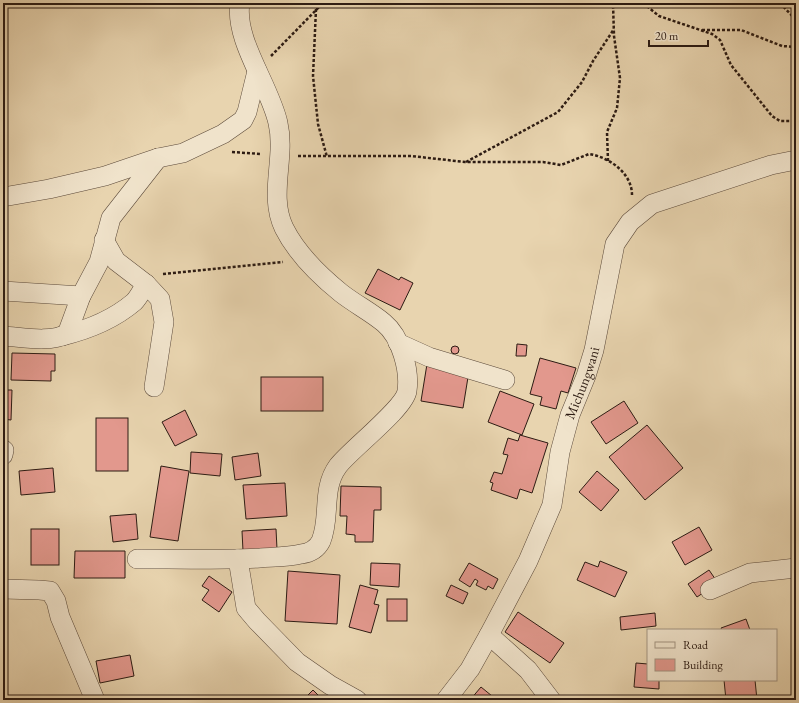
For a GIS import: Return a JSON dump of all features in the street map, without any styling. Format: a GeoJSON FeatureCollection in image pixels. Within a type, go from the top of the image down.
{"type":"FeatureCollection","features":[{"type":"Feature","properties":{"kind":"street"},"geometry":{"type":"LineString","coordinates":[[137,559],[238,559],[302,554],[312,551],[320,543],[323,533],[328,488],[337,467],[395,409],[407,394],[407,372],[404,357],[394,334],[386,324],[340,292],[308,260],[290,237],[279,215],[277,203],[281,155],[278,124],[274,107],[257,71],[241,27],[239,17],[240,3]]}},
{"type":"Feature","properties":{"kind":"street"},"geometry":{"type":"LineString","coordinates":[[3,197],[105,176],[158,158],[183,153],[223,134],[243,120],[251,104],[257,71]]}},
{"type":"Feature","properties":{"kind":"street"},"geometry":{"type":"LineString","coordinates":[[62,336],[69,331],[80,296],[99,262],[104,240],[115,212],[158,158]]}},
{"type":"Feature","properties":{"kind":"street","name":"Michungwani"},"geometry":{"type":"LineString","coordinates":[[446,700],[470,669],[489,635],[528,561],[552,506],[560,452],[570,415],[586,376],[594,350],[615,244],[630,222],[652,204],[771,165],[796,160]]}},
{"type":"Feature","properties":{"kind":"street"},"geometry":{"type":"LineString","coordinates":[[104,240],[116,261],[141,280],[160,299],[164,322],[154,388]]}},
{"type":"Feature","properties":{"kind":"street"},"geometry":{"type":"LineString","coordinates":[[3,336],[45,338],[82,331],[119,312],[134,301],[141,280]]}},
{"type":"Feature","properties":{"kind":"street"},"geometry":{"type":"LineString","coordinates":[[5,294],[80,296]]}},
{"type":"Feature","properties":{"kind":"street"},"geometry":{"type":"LineString","coordinates":[[398,343],[429,357],[505,380]]}},
{"type":"Feature","properties":{"kind":"street"},"geometry":{"type":"LineString","coordinates":[[238,559],[246,608],[297,662],[330,685],[357,700]]}},
{"type":"Feature","properties":{"kind":"street"},"geometry":{"type":"LineString","coordinates":[[710,590],[750,573],[796,568]]}},
{"type":"Feature","properties":{"kind":"street"},"geometry":{"type":"LineString","coordinates":[[3,589],[39,590],[50,592],[56,601],[60,617],[95,700]]}},
{"type":"Feature","properties":{"kind":"street"},"geometry":{"type":"LineString","coordinates":[[489,635],[528,670],[551,700]]}},
{"type":"Feature","properties":{"kind":"path"},"geometry":{"type":"LineString","coordinates":[[257,71],[323,3]]}},
{"type":"Feature","properties":{"kind":"path"},"geometry":{"type":"LineString","coordinates":[[608,161],[607,132],[617,108],[619,95],[619,61],[614,29],[613,3]]}},
{"type":"Feature","properties":{"kind":"path"},"geometry":{"type":"LineString","coordinates":[[643,3],[659,16],[700,30],[720,40],[731,65],[772,116],[780,121],[796,121]]}},
{"type":"Feature","properties":{"kind":"path"},"geometry":{"type":"LineString","coordinates":[[780,3],[796,20]]}},
{"type":"Feature","properties":{"kind":"path"},"geometry":{"type":"LineString","coordinates":[[316,9],[313,76],[318,124],[327,157]]}},
{"type":"Feature","properties":{"kind":"path"},"geometry":{"type":"LineString","coordinates":[[465,162],[558,112],[582,82],[593,61],[614,29]]}},
{"type":"Feature","properties":{"kind":"path"},"geometry":{"type":"LineString","coordinates":[[700,30],[740,30],[782,46],[796,47]]}},
{"type":"Feature","properties":{"kind":"path"},"geometry":{"type":"LineString","coordinates":[[281,155],[327,157],[410,156],[465,162],[542,162],[561,165],[589,154],[608,161],[621,170],[630,183],[632,193],[630,222]]}},
{"type":"Feature","properties":{"kind":"path"},"geometry":{"type":"LineString","coordinates":[[141,280],[308,260]]}},
{"type":"Feature","properties":{"kind":"building"},"geometry":{"type":"Polygon","coordinates":[[[378,269],[399,280],[401,277],[413,283],[400,310],[365,293],[378,269]]]}},
{"type":"Feature","properties":{"kind":"building"},"geometry":{"type":"Polygon","coordinates":[[[517,344],[527,345],[526,356],[516,356],[517,344]]]}},
{"type":"Feature","properties":{"kind":"building"},"geometry":{"type":"Polygon","coordinates":[[[453,346],[457,346],[459,350],[457,354],[453,354],[451,352],[451,348],[453,346]]]}},
{"type":"Feature","properties":{"kind":"building"},"geometry":{"type":"Polygon","coordinates":[[[12,353],[55,354],[55,371],[51,371],[51,381],[11,380],[12,353]]]}},
{"type":"Feature","properties":{"kind":"building"},"geometry":{"type":"Polygon","coordinates":[[[540,358],[576,368],[568,393],[561,391],[556,409],[540,405],[542,397],[530,394],[540,358]]]}},
{"type":"Feature","properties":{"kind":"building"},"geometry":{"type":"Polygon","coordinates":[[[427,364],[469,371],[463,408],[421,401],[427,364]]]}},
{"type":"Feature","properties":{"kind":"building"},"geometry":{"type":"Polygon","coordinates":[[[261,377],[323,377],[323,411],[261,411],[261,377]]]}},
{"type":"Feature","properties":{"kind":"building"},"geometry":{"type":"Polygon","coordinates":[[[3,390],[12,390],[11,420],[3,419],[3,390]]]}},
{"type":"Feature","properties":{"kind":"building"},"geometry":{"type":"Polygon","coordinates":[[[500,391],[534,404],[522,435],[488,422],[500,391]]]}},
{"type":"Feature","properties":{"kind":"building"},"geometry":{"type":"Polygon","coordinates":[[[624,401],[638,423],[606,444],[591,422],[624,401]]]}},
{"type":"Feature","properties":{"kind":"building"},"geometry":{"type":"Polygon","coordinates":[[[185,410],[197,435],[175,446],[162,422],[185,410]]]}},
{"type":"Feature","properties":{"kind":"building"},"geometry":{"type":"Polygon","coordinates":[[[96,418],[128,418],[128,471],[96,471],[96,418]]]}},
{"type":"Feature","properties":{"kind":"building"},"geometry":{"type":"Polygon","coordinates":[[[647,425],[683,468],[645,500],[609,457],[647,425]]]}},
{"type":"Feature","properties":{"kind":"building"},"geometry":{"type":"Polygon","coordinates":[[[520,435],[548,443],[532,493],[520,489],[517,499],[491,490],[493,483],[490,482],[494,472],[502,474],[508,455],[503,454],[508,438],[518,441],[520,435]]]}},
{"type":"Feature","properties":{"kind":"building"},"geometry":{"type":"Polygon","coordinates":[[[191,452],[222,454],[220,476],[190,473],[191,452]]]}},
{"type":"Feature","properties":{"kind":"building"},"geometry":{"type":"Polygon","coordinates":[[[258,453],[261,476],[235,480],[232,457],[258,453]]]}},
{"type":"Feature","properties":{"kind":"building"},"geometry":{"type":"Polygon","coordinates":[[[161,466],[189,471],[178,541],[150,537],[161,466]]]}},
{"type":"Feature","properties":{"kind":"building"},"geometry":{"type":"Polygon","coordinates":[[[53,468],[55,492],[21,495],[19,471],[53,468]]]}},
{"type":"Feature","properties":{"kind":"building"},"geometry":{"type":"Polygon","coordinates":[[[597,471],[619,490],[601,511],[579,492],[597,471]]]}},
{"type":"Feature","properties":{"kind":"building"},"geometry":{"type":"Polygon","coordinates":[[[285,483],[287,516],[246,519],[243,485],[285,483]]]}},
{"type":"Feature","properties":{"kind":"building"},"geometry":{"type":"Polygon","coordinates":[[[341,486],[381,487],[381,510],[374,510],[373,542],[355,542],[355,535],[346,534],[347,516],[340,516],[341,486]]]}},
{"type":"Feature","properties":{"kind":"building"},"geometry":{"type":"Polygon","coordinates":[[[136,514],[138,539],[113,542],[110,516],[136,514]]]}},
{"type":"Feature","properties":{"kind":"building"},"geometry":{"type":"Polygon","coordinates":[[[699,527],[712,550],[685,565],[672,542],[699,527]]]}},
{"type":"Feature","properties":{"kind":"building"},"geometry":{"type":"Polygon","coordinates":[[[31,529],[59,529],[59,565],[31,565],[31,529]]]}},
{"type":"Feature","properties":{"kind":"building"},"geometry":{"type":"Polygon","coordinates":[[[276,529],[277,549],[243,551],[242,531],[276,529]]]}},
{"type":"Feature","properties":{"kind":"building"},"geometry":{"type":"Polygon","coordinates":[[[75,551],[125,551],[125,578],[74,578],[75,551]]]}},
{"type":"Feature","properties":{"kind":"building"},"geometry":{"type":"Polygon","coordinates":[[[600,561],[627,572],[615,597],[577,580],[585,562],[598,567],[600,561]]]}},
{"type":"Feature","properties":{"kind":"building"},"geometry":{"type":"Polygon","coordinates":[[[371,563],[400,564],[399,587],[370,585],[371,563]]]}},
{"type":"Feature","properties":{"kind":"building"},"geometry":{"type":"Polygon","coordinates":[[[469,563],[498,579],[493,589],[488,586],[486,590],[476,585],[478,581],[475,579],[470,587],[459,580],[469,563]]]}},
{"type":"Feature","properties":{"kind":"building"},"geometry":{"type":"Polygon","coordinates":[[[709,570],[718,583],[697,597],[688,584],[709,570]]]}},
{"type":"Feature","properties":{"kind":"building"},"geometry":{"type":"Polygon","coordinates":[[[288,571],[340,575],[337,624],[285,621],[288,571]]]}},
{"type":"Feature","properties":{"kind":"building"},"geometry":{"type":"Polygon","coordinates":[[[209,576],[232,592],[219,612],[202,600],[209,590],[202,586],[209,576]]]}},
{"type":"Feature","properties":{"kind":"building"},"geometry":{"type":"Polygon","coordinates":[[[360,585],[378,590],[374,604],[379,605],[371,633],[349,627],[360,585]]]}},
{"type":"Feature","properties":{"kind":"building"},"geometry":{"type":"Polygon","coordinates":[[[451,585],[468,593],[463,604],[446,596],[451,585]]]}},
{"type":"Feature","properties":{"kind":"building"},"geometry":{"type":"Polygon","coordinates":[[[387,599],[407,599],[407,621],[387,621],[387,599]]]}},
{"type":"Feature","properties":{"kind":"building"},"geometry":{"type":"Polygon","coordinates":[[[518,612],[564,643],[550,663],[505,632],[518,612]]]}},
{"type":"Feature","properties":{"kind":"building"},"geometry":{"type":"Polygon","coordinates":[[[655,613],[656,626],[621,630],[620,617],[655,613]]]}},
{"type":"Feature","properties":{"kind":"building"},"geometry":{"type":"Polygon","coordinates":[[[746,619],[750,629],[722,629],[746,619]]]}},
{"type":"Feature","properties":{"kind":"building"},"geometry":{"type":"Polygon","coordinates":[[[130,655],[134,676],[100,683],[96,661],[130,655]]]}},
{"type":"Feature","properties":{"kind":"building"},"geometry":{"type":"Polygon","coordinates":[[[636,663],[647,664],[647,681],[659,681],[659,689],[634,687],[636,663]]]}},
{"type":"Feature","properties":{"kind":"building"},"geometry":{"type":"Polygon","coordinates":[[[724,681],[755,681],[757,700],[726,700],[724,681]]]}},
{"type":"Feature","properties":{"kind":"building"},"geometry":{"type":"Polygon","coordinates":[[[481,687],[492,696],[488,700],[470,700],[481,687]]]}},
{"type":"Feature","properties":{"kind":"building"},"geometry":{"type":"Polygon","coordinates":[[[313,690],[323,700],[303,700],[313,690]]]}}]}
